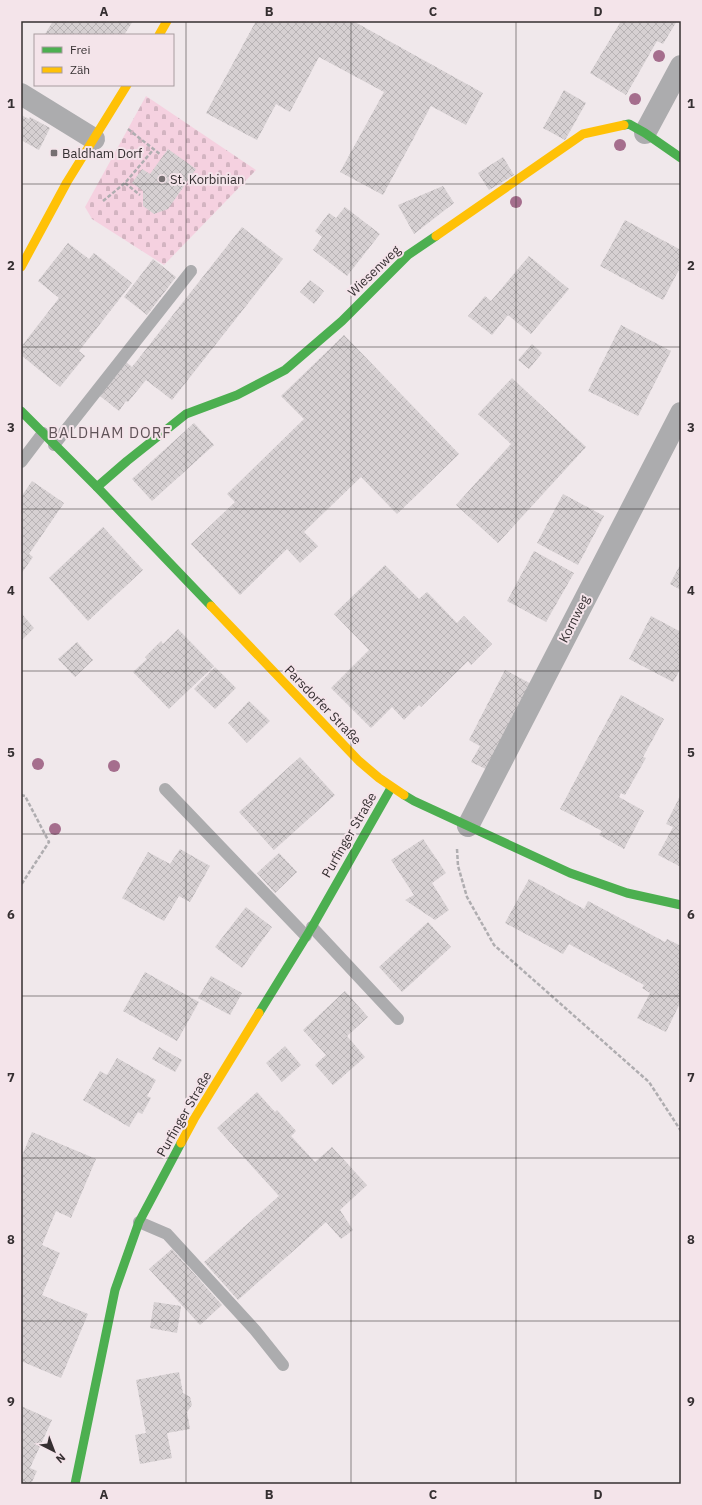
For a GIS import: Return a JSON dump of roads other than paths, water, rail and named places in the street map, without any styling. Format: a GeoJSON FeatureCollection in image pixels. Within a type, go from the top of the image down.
{"type":"FeatureCollection","features":[{"type":"Feature","properties":{"kind":"street"},"geometry":{"type":"LineString","coordinates":[[159,34],[167,21]]}},
{"type":"Feature","properties":{"kind":"street"},"geometry":{"type":"LineString","coordinates":[[646,133],[681,66]]}},
{"type":"Feature","properties":{"kind":"street"},"geometry":{"type":"LineString","coordinates":[[21,267],[67,182],[126,86]]}},
{"type":"Feature","properties":{"kind":"street"},"geometry":{"type":"LineString","coordinates":[[21,94],[94,139]]}},
{"type":"Feature","properties":{"kind":"street","name":"Wiesenweg"},"geometry":{"type":"LineString","coordinates":[[97,488],[127,461],[186,414],[237,395],[285,370],[342,321],[408,255],[584,134],[629,124],[646,133],[681,158]]}},
{"type":"Feature","properties":{"kind":"street","name":"Parsdorfer Straße"},"geometry":{"type":"LineString","coordinates":[[21,411],[360,761],[374,775],[391,788],[414,801],[570,874],[627,893],[681,905]]}},
{"type":"Feature","properties":{"kind":"street","name":"Kornweg"},"geometry":{"type":"LineString","coordinates":[[462,823],[681,413]]}},
{"type":"Feature","properties":{"kind":"street","name":"Purfinger Straße"},"geometry":{"type":"LineString","coordinates":[[75,1484],[115,1290],[139,1222],[194,1119],[309,932],[391,788]]}},
{"type":"Feature","properties":{"kind":"lane"},"geometry":{"type":"LineString","coordinates":[[54,445],[191,271]]}},
{"type":"Feature","properties":{"kind":"lane"},"geometry":{"type":"LineString","coordinates":[[21,462],[43,433]]}},
{"type":"Feature","properties":{"kind":"lane"},"geometry":{"type":"LineString","coordinates":[[165,789],[398,1019]]}},
{"type":"Feature","properties":{"kind":"lane"},"geometry":{"type":"LineString","coordinates":[[139,1222],[167,1234],[255,1330],[283,1365]]}},
{"type":"Feature","properties":{"kind":"place","name":"Baldham Dorf"},"geometry":{"type":"Point","coordinates":[54,153]}},
{"type":"Feature","properties":{"kind":"place","name":"St. Korbinian"},"geometry":{"type":"Point","coordinates":[162,179]}},
{"type":"Feature","properties":{"kind":"district","name":"BALDHAM DORF"},"geometry":{"type":"Point","coordinates":[110,432]}}]}
